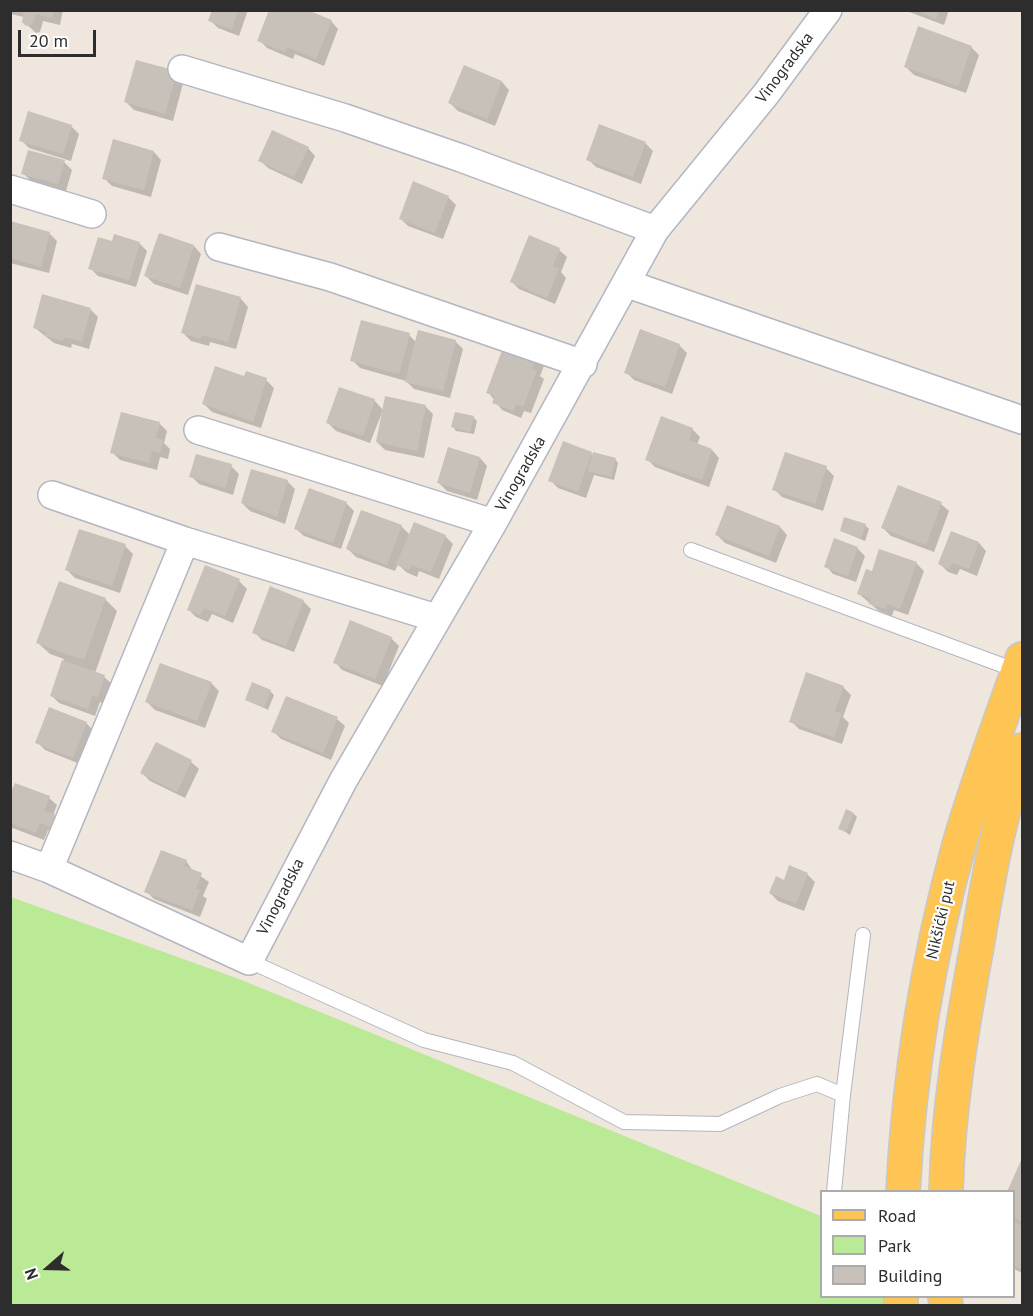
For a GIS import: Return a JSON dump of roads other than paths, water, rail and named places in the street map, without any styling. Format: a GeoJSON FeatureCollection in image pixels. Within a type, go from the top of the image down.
{"type":"FeatureCollection","features":[{"type":"Feature","properties":{"kind":"main road","name":"Nikšićki put"},"geometry":{"type":"LineString","coordinates":[[903,1190],[915,1064],[935,943],[969,812],[1020,665]]}},
{"type":"Feature","properties":{"kind":"main road"},"geometry":{"type":"LineString","coordinates":[[946,1190],[949,1124],[964,1011],[998,827],[1023,750]]}},
{"type":"Feature","properties":{"kind":"street","name":"Vinogradska"},"geometry":{"type":"LineString","coordinates":[[249,962],[343,781],[493,523],[628,284],[655,230],[766,94],[828,10]]}},
{"type":"Feature","properties":{"kind":"street"},"geometry":{"type":"LineString","coordinates":[[182,69],[345,118],[655,230]]}},
{"type":"Feature","properties":{"kind":"street"},"geometry":{"type":"LineString","coordinates":[[10,189],[92,214]]}},
{"type":"Feature","properties":{"kind":"street"},"geometry":{"type":"LineString","coordinates":[[219,247],[330,277],[583,364]]}},
{"type":"Feature","properties":{"kind":"street"},"geometry":{"type":"LineString","coordinates":[[628,284],[1023,420]]}},
{"type":"Feature","properties":{"kind":"street"},"geometry":{"type":"LineString","coordinates":[[198,429],[493,523]]}},
{"type":"Feature","properties":{"kind":"street"},"geometry":{"type":"LineString","coordinates":[[52,495],[185,541],[436,618]]}},
{"type":"Feature","properties":{"kind":"street"},"geometry":{"type":"LineString","coordinates":[[49,869],[185,541]]}},
{"type":"Feature","properties":{"kind":"street"},"geometry":{"type":"LineString","coordinates":[[10,855],[49,869],[249,962]]}},
{"type":"Feature","properties":{"kind":"lane"},"geometry":{"type":"LineString","coordinates":[[691,550],[1020,665]]}},
{"type":"Feature","properties":{"kind":"lane"},"geometry":{"type":"LineString","coordinates":[[834,1190],[843,1095],[863,935]]}},
{"type":"Feature","properties":{"kind":"lane"},"geometry":{"type":"LineString","coordinates":[[249,962],[424,1040],[513,1063],[624,1122],[720,1124],[780,1096],[817,1084],[843,1095]]}}]}
